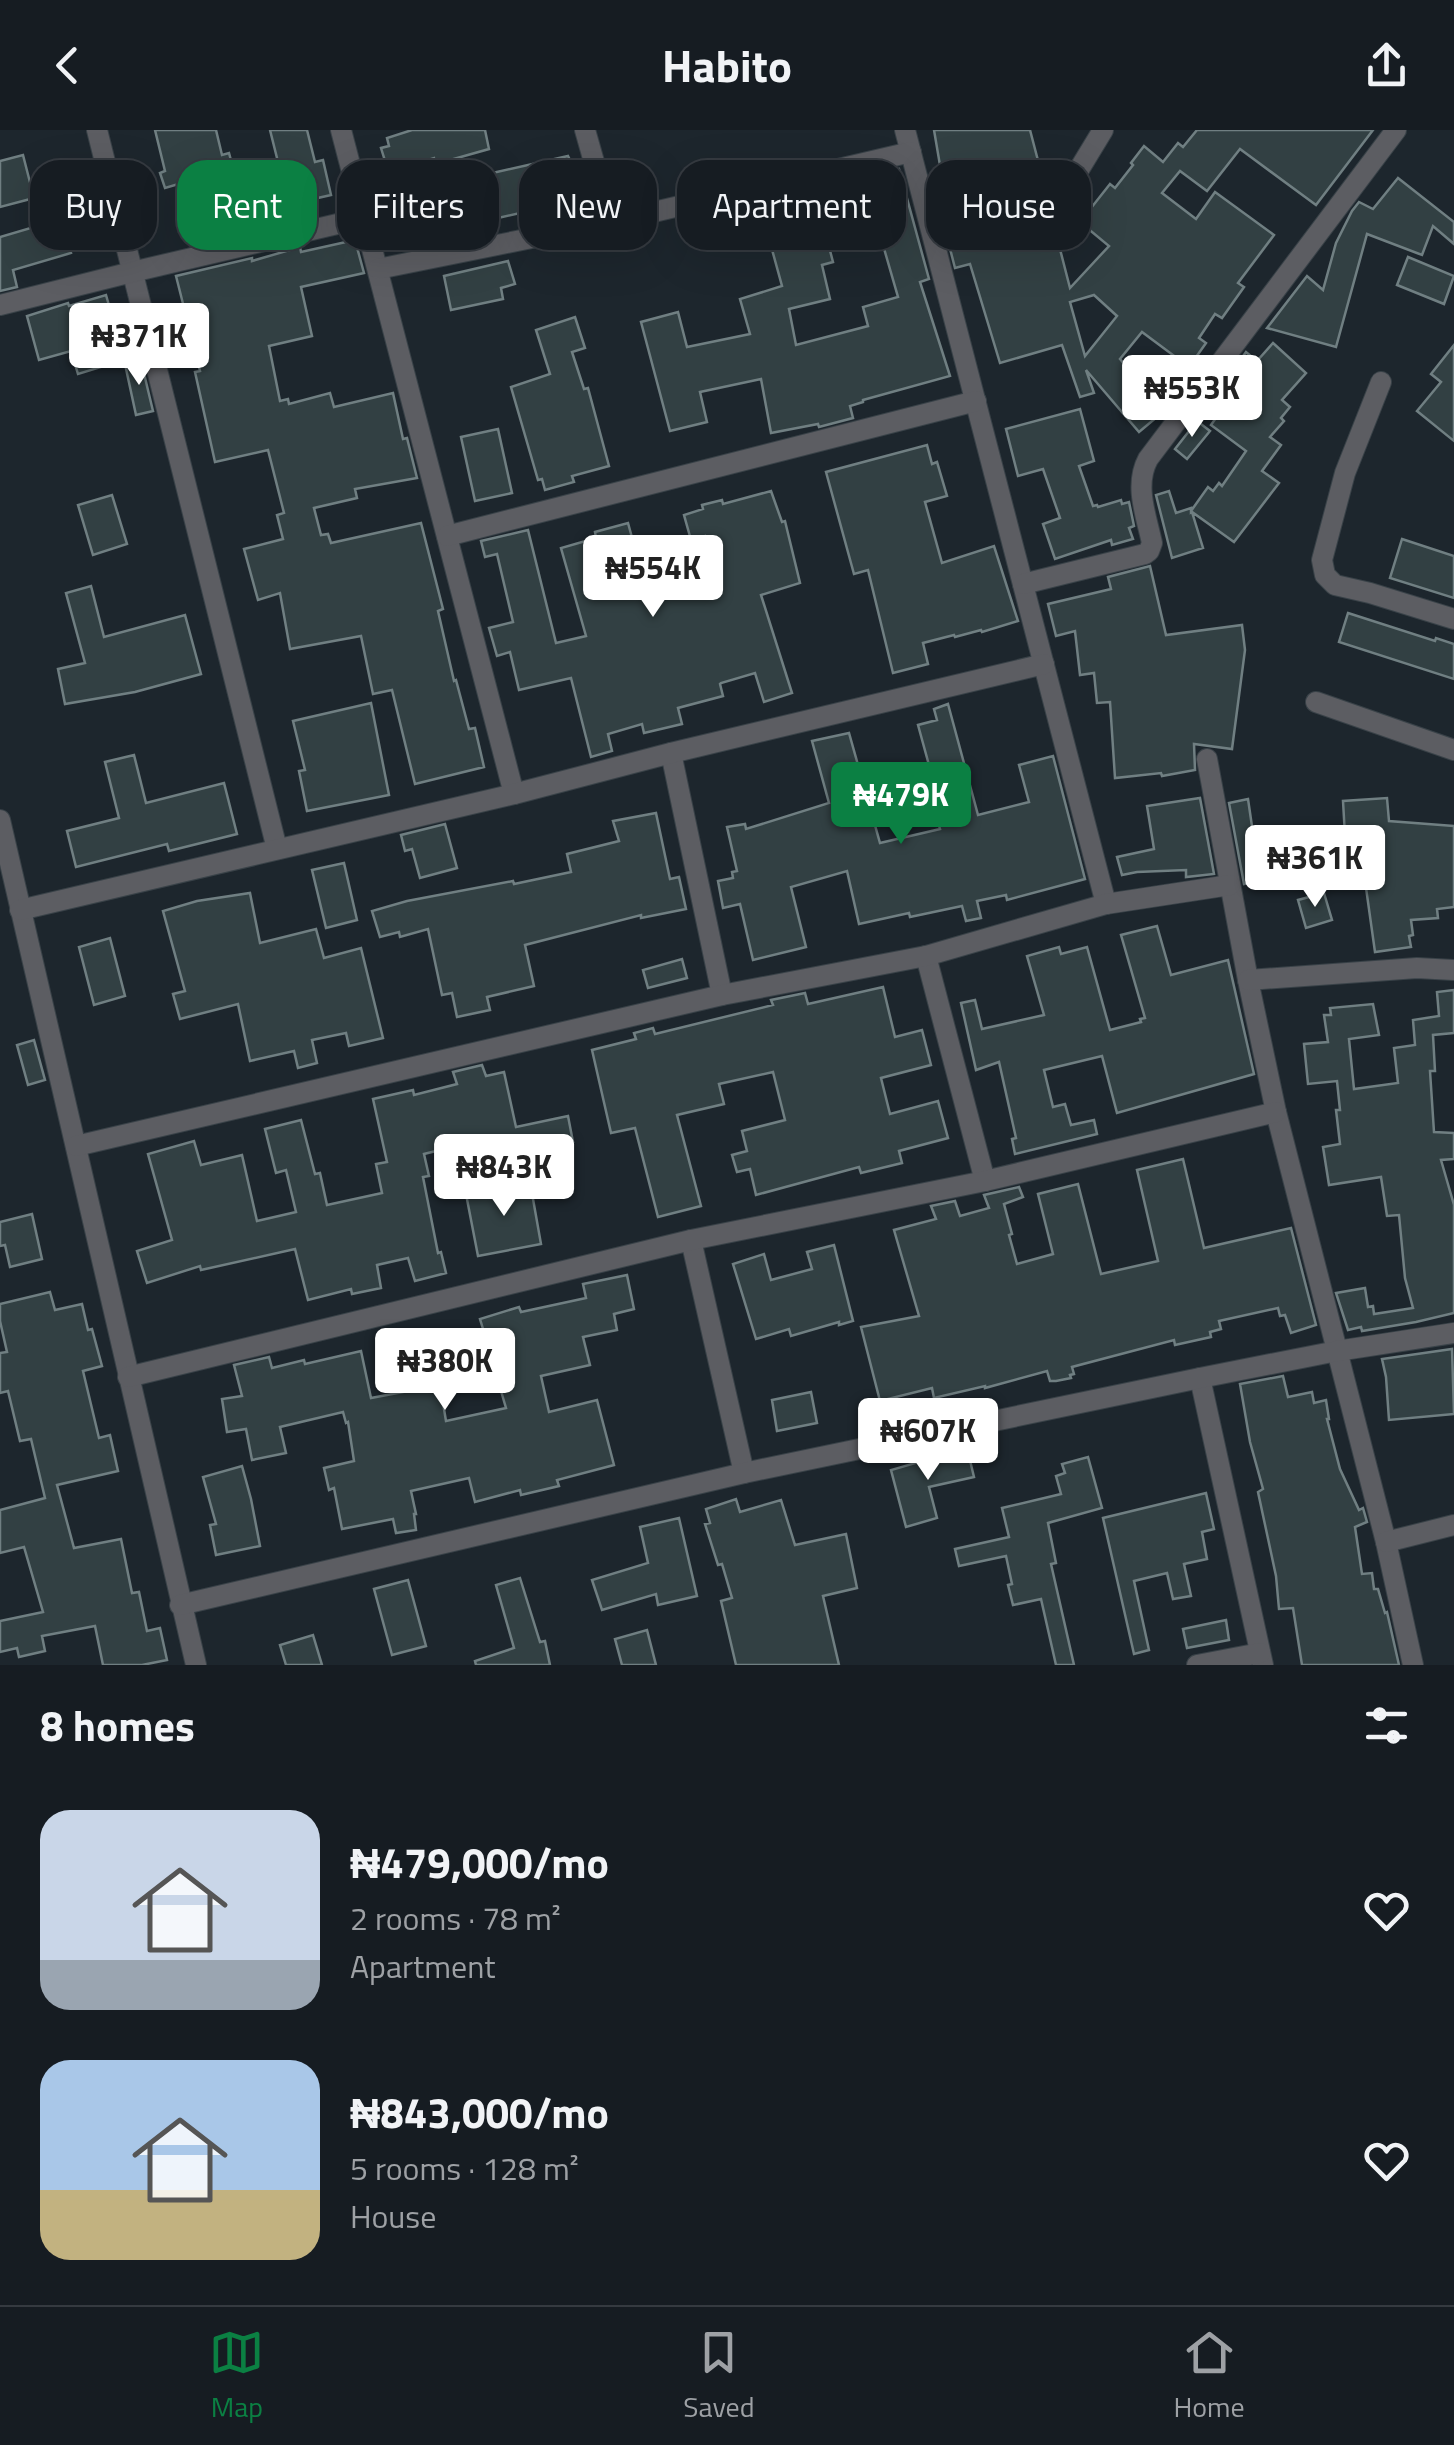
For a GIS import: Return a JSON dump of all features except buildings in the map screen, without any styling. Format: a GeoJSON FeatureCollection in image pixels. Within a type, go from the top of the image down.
{"type":"FeatureCollection","features":[{"type":"Feature","properties":{"kind":"street"},"geometry":{"type":"LineString","coordinates":[[97,130],[276,849]]}},
{"type":"Feature","properties":{"kind":"street"},"geometry":{"type":"LineString","coordinates":[[342,130],[349,160]]}},
{"type":"Feature","properties":{"kind":"street"},"geometry":{"type":"LineString","coordinates":[[585,130],[594,160]]}},
{"type":"Feature","properties":{"kind":"street"},"geometry":{"type":"LineString","coordinates":[[905,130],[1106,904]]}},
{"type":"Feature","properties":{"kind":"street"},"geometry":{"type":"LineString","coordinates":[[1085,160],[1103,130]]}},
{"type":"Feature","properties":{"kind":"street"},"geometry":{"type":"LineString","coordinates":[[1023,584],[1150,550],[1152,543],[1140,484],[1148,459],[1396,130]]}},
{"type":"Feature","properties":{"kind":"street"},"geometry":{"type":"LineString","coordinates":[[657,211],[911,152]]}},
{"type":"Feature","properties":{"kind":"street"},"geometry":{"type":"LineString","coordinates":[[0,306],[337,224]]}},
{"type":"Feature","properties":{"kind":"street"},"geometry":{"type":"LineString","coordinates":[[378,269],[519,241]]}},
{"type":"Feature","properties":{"kind":"street"},"geometry":{"type":"LineString","coordinates":[[372,250],[514,794]]}},
{"type":"Feature","properties":{"kind":"street"},"geometry":{"type":"LineString","coordinates":[[1381,382],[1344,473],[1322,560],[1324,575],[1335,585],[1454,619]]}},
{"type":"Feature","properties":{"kind":"street"},"geometry":{"type":"LineString","coordinates":[[447,536],[976,401]]}},
{"type":"Feature","properties":{"kind":"street"},"geometry":{"type":"LineString","coordinates":[[20,910],[1044,664]]}},
{"type":"Feature","properties":{"kind":"street"},"geometry":{"type":"LineString","coordinates":[[1316,702],[1454,750]]}},
{"type":"Feature","properties":{"kind":"street"},"geometry":{"type":"LineString","coordinates":[[671,753],[722,995]]}},
{"type":"Feature","properties":{"kind":"street"},"geometry":{"type":"LineString","coordinates":[[1207,759],[1276,1112],[1386,1542],[1413,1665]]}},
{"type":"Feature","properties":{"kind":"street"},"geometry":{"type":"LineString","coordinates":[[0,820],[196,1665]]}},
{"type":"Feature","properties":{"kind":"street"},"geometry":{"type":"LineString","coordinates":[[76,1146],[722,995],[926,956],[1106,904],[1230,886]]}},
{"type":"Feature","properties":{"kind":"street"},"geometry":{"type":"LineString","coordinates":[[926,956],[986,1180]]}},
{"type":"Feature","properties":{"kind":"street"},"geometry":{"type":"LineString","coordinates":[[1248,980],[1417,968],[1454,970]]}},
{"type":"Feature","properties":{"kind":"street"},"geometry":{"type":"LineString","coordinates":[[128,1377],[691,1240],[986,1180],[1276,1112]]}},
{"type":"Feature","properties":{"kind":"street"},"geometry":{"type":"LineString","coordinates":[[691,1240],[744,1473]]}},
{"type":"Feature","properties":{"kind":"street"},"geometry":{"type":"LineString","coordinates":[[180,1605],[744,1473],[1200,1378],[1454,1333]]}},
{"type":"Feature","properties":{"kind":"street"},"geometry":{"type":"LineString","coordinates":[[1196,1665],[1262,1659],[1200,1378]]}},
{"type":"Feature","properties":{"kind":"street"},"geometry":{"type":"LineString","coordinates":[[1386,1542],[1454,1525]]}}]}
